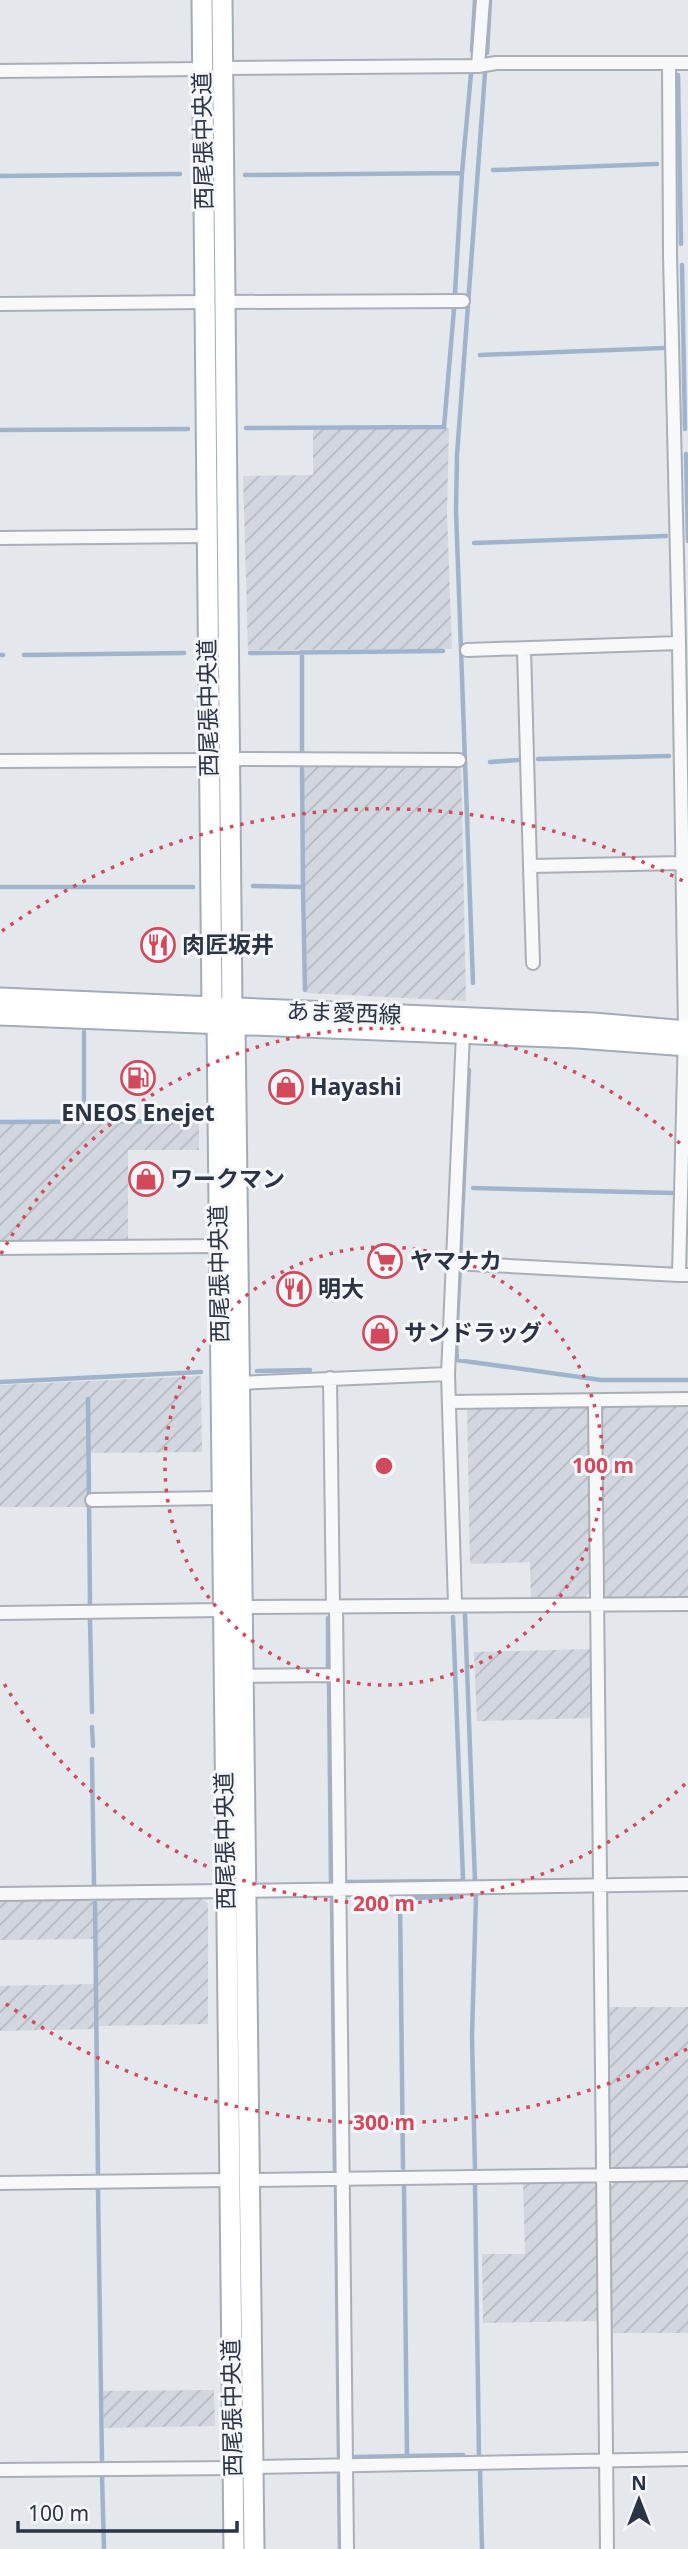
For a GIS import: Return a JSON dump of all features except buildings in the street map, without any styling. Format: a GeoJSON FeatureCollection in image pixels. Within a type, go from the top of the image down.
{"type":"FeatureCollection","features":[{"type":"Feature","properties":{"kind":"main road","name":"西尾張中央道"},"geometry":{"type":"LineString","coordinates":[[202,0],[209,760],[224,1016],[239,1383],[231,1608],[243,2467],[254,2549]]}},
{"type":"Feature","properties":{"kind":"main road","name":"西尾張中央道"},"geometry":{"type":"LineString","coordinates":[[222,0],[230,759],[219,1246],[221,1498],[231,1608],[242,1676],[235,1891]]}},
{"type":"Feature","properties":{"kind":"main road","name":"あま愛西線"},"geometry":{"type":"LineString","coordinates":[[0,998],[463,1033],[686,1039]]}},
{"type":"Feature","properties":{"kind":"main road","name":"あま愛西線"},"geometry":{"type":"LineString","coordinates":[[0,1015],[593,1023],[686,1039]]}},
{"type":"Feature","properties":{"kind":"main road","name":"西尾張中央道"},"geometry":{"type":"LineString","coordinates":[[234,2549],[243,2467]]}},
{"type":"Feature","properties":{"kind":"street"},"geometry":{"type":"LineString","coordinates":[[478,66],[483,0]]}},
{"type":"Feature","properties":{"kind":"street"},"geometry":{"type":"LineString","coordinates":[[222,68],[688,63]]}},
{"type":"Feature","properties":{"kind":"street"},"geometry":{"type":"LineString","coordinates":[[453,1263],[684,1275],[685,848],[682,640],[670,255],[668,64]]}},
{"type":"Feature","properties":{"kind":"street"},"geometry":{"type":"LineString","coordinates":[[0,71],[202,69]]}},
{"type":"Feature","properties":{"kind":"street"},"geometry":{"type":"LineString","coordinates":[[225,302],[463,301]]}},
{"type":"Feature","properties":{"kind":"street"},"geometry":{"type":"LineString","coordinates":[[0,304],[204,302]]}},
{"type":"Feature","properties":{"kind":"street"},"geometry":{"type":"LineString","coordinates":[[0,538],[207,536]]}},
{"type":"Feature","properties":{"kind":"street"},"geometry":{"type":"LineString","coordinates":[[467,650],[682,640]]}},
{"type":"Feature","properties":{"kind":"street"},"geometry":{"type":"LineString","coordinates":[[524,649],[533,962]]}},
{"type":"Feature","properties":{"kind":"street"},"geometry":{"type":"LineString","coordinates":[[230,759],[459,760]]}},
{"type":"Feature","properties":{"kind":"street"},"geometry":{"type":"LineString","coordinates":[[0,761],[209,760]]}},
{"type":"Feature","properties":{"kind":"street"},"geometry":{"type":"LineString","coordinates":[[530,866],[683,863]]}},
{"type":"Feature","properties":{"kind":"street"},"geometry":{"type":"LineString","coordinates":[[455,1604],[448,1374],[463,1033]]}},
{"type":"Feature","properties":{"kind":"street"},"geometry":{"type":"LineString","coordinates":[[0,1248],[219,1246]]}},
{"type":"Feature","properties":{"kind":"street"},"geometry":{"type":"LineString","coordinates":[[239,1383],[448,1374]]}},
{"type":"Feature","properties":{"kind":"street"},"geometry":{"type":"LineString","coordinates":[[330,1378],[337,1675],[347,2549]]}},
{"type":"Feature","properties":{"kind":"street"},"geometry":{"type":"LineString","coordinates":[[449,1402],[688,1399]]}},
{"type":"Feature","properties":{"kind":"street"},"geometry":{"type":"LineString","coordinates":[[595,1401],[607,2549]]}},
{"type":"Feature","properties":{"kind":"street"},"geometry":{"type":"LineString","coordinates":[[92,1500],[221,1498]]}},
{"type":"Feature","properties":{"kind":"street"},"geometry":{"type":"LineString","coordinates":[[0,1613],[455,1604],[688,1604]]}},
{"type":"Feature","properties":{"kind":"street"},"geometry":{"type":"LineString","coordinates":[[242,1676],[337,1675]]}},
{"type":"Feature","properties":{"kind":"street"},"geometry":{"type":"LineString","coordinates":[[0,1894],[688,1884]]}},
{"type":"Feature","properties":{"kind":"street"},"geometry":{"type":"LineString","coordinates":[[0,2183],[688,2174]]}},
{"type":"Feature","properties":{"kind":"street"},"geometry":{"type":"LineString","coordinates":[[0,2470],[688,2459]]}},
{"type":"Feature","properties":{"kind":"shaded area"},"geometry":{"type":"Polygon","coordinates":[[[449,428],[447,513],[452,649],[248,650],[243,476],[313,475],[313,429],[449,428]]]}},
{"type":"Feature","properties":{"kind":"shaded area"},"geometry":{"type":"Polygon","coordinates":[[[461,763],[466,1001],[307,993],[303,764],[461,763]]]}},
{"type":"Feature","properties":{"kind":"shaded area"},"geometry":{"type":"Polygon","coordinates":[[[199,1122],[199,1150],[128,1150],[128,1241],[0,1242],[0,1123],[199,1122]]]}},
{"type":"Feature","properties":{"kind":"shaded area"},"geometry":{"type":"Polygon","coordinates":[[[201,1376],[202,1452],[87,1453],[88,1507],[0,1507],[0,1385],[201,1376]]]}},
{"type":"Feature","properties":{"kind":"shaded area"},"geometry":{"type":"Polygon","coordinates":[[[688,1405],[688,1598],[606,1599],[601,1593],[601,1406],[688,1405]]]}},
{"type":"Feature","properties":{"kind":"shaded area"},"geometry":{"type":"Polygon","coordinates":[[[467,1407],[589,1407],[589,1593],[583,1598],[531,1599],[530,1562],[470,1564],[467,1407]]]}},
{"type":"Feature","properties":{"kind":"shaded area"},"geometry":{"type":"Polygon","coordinates":[[[591,1649],[592,1718],[477,1721],[474,1652],[591,1649]]]}},
{"type":"Feature","properties":{"kind":"shaded area"},"geometry":{"type":"Polygon","coordinates":[[[202,1899],[208,1903],[208,2024],[98,2026],[96,1900],[202,1899]]]}},
{"type":"Feature","properties":{"kind":"shaded area"},"geometry":{"type":"Polygon","coordinates":[[[93,1900],[94,1939],[0,1940],[0,1901],[93,1900]]]}},
{"type":"Feature","properties":{"kind":"shaded area"},"geometry":{"type":"Polygon","coordinates":[[[94,1984],[95,2029],[0,2031],[0,1986],[94,1984]]]}},
{"type":"Feature","properties":{"kind":"shaded area"},"geometry":{"type":"Polygon","coordinates":[[[608,2007],[688,2007],[688,2167],[615,2169],[609,2164],[608,2007]]]}},
{"type":"Feature","properties":{"kind":"shaded area"},"geometry":{"type":"Polygon","coordinates":[[[688,2180],[688,2333],[612,2333],[611,2186],[615,2182],[688,2180]]]}},
{"type":"Feature","properties":{"kind":"shaded area"},"geometry":{"type":"Polygon","coordinates":[[[595,2182],[600,2187],[601,2321],[483,2323],[482,2254],[525,2254],[523,2183],[595,2182]]]}},
{"type":"Feature","properties":{"kind":"shaded area"},"geometry":{"type":"Polygon","coordinates":[[[214,2390],[215,2426],[104,2428],[103,2391],[214,2390]]]}},
{"type":"Feature","properties":{"kind":"waterway"},"geometry":{"type":"LineString","coordinates":[[472,51],[475,0]]}},
{"type":"Feature","properties":{"kind":"waterway"},"geometry":{"type":"LineString","coordinates":[[487,53],[490,0]]}},
{"type":"Feature","properties":{"kind":"waterway"},"geometry":{"type":"LineString","coordinates":[[473,983],[456,511],[457,455],[485,73]]}},
{"type":"Feature","properties":{"kind":"waterway"},"geometry":{"type":"LineString","coordinates":[[455,293],[471,74]]}},
{"type":"Feature","properties":{"kind":"waterway"},"geometry":{"type":"LineString","coordinates":[[678,75],[681,244]]}},
{"type":"Feature","properties":{"kind":"waterway"},"geometry":{"type":"LineString","coordinates":[[493,170],[657,164]]}},
{"type":"Feature","properties":{"kind":"waterway"},"geometry":{"type":"LineString","coordinates":[[245,175],[462,173]]}},
{"type":"Feature","properties":{"kind":"waterway"},"geometry":{"type":"LineString","coordinates":[[0,176],[180,174]]}},
{"type":"Feature","properties":{"kind":"waterway"},"geometry":{"type":"LineString","coordinates":[[682,265],[685,429]]}},
{"type":"Feature","properties":{"kind":"waterway"},"geometry":{"type":"LineString","coordinates":[[246,428],[444,427],[454,309]]}},
{"type":"Feature","properties":{"kind":"waterway"},"geometry":{"type":"LineString","coordinates":[[480,355],[664,348]]}},
{"type":"Feature","properties":{"kind":"waterway"},"geometry":{"type":"LineString","coordinates":[[0,430],[188,429]]}},
{"type":"Feature","properties":{"kind":"waterway"},"geometry":{"type":"LineString","coordinates":[[686,454],[688,541]]}},
{"type":"Feature","properties":{"kind":"waterway"},"geometry":{"type":"LineString","coordinates":[[474,543],[666,536]]}},
{"type":"Feature","properties":{"kind":"waterway"},"geometry":{"type":"LineString","coordinates":[[250,653],[443,651]]}},
{"type":"Feature","properties":{"kind":"waterway"},"geometry":{"type":"LineString","coordinates":[[302,652],[302,751]]}},
{"type":"Feature","properties":{"kind":"waterway"},"geometry":{"type":"LineString","coordinates":[[24,655],[184,653]]}},
{"type":"Feature","properties":{"kind":"waterway"},"geometry":{"type":"LineString","coordinates":[[538,759],[669,756]]}},
{"type":"Feature","properties":{"kind":"waterway"},"geometry":{"type":"LineString","coordinates":[[490,762],[519,760]]}},
{"type":"Feature","properties":{"kind":"waterway"},"geometry":{"type":"LineString","coordinates":[[302,767],[303,887]]}},
{"type":"Feature","properties":{"kind":"waterway"},"geometry":{"type":"LineString","coordinates":[[253,886],[303,887],[305,990]]}},
{"type":"Feature","properties":{"kind":"waterway"},"geometry":{"type":"LineString","coordinates":[[0,887],[193,887]]}},
{"type":"Feature","properties":{"kind":"waterway"},"geometry":{"type":"LineString","coordinates":[[84,1032],[84,1121]]}},
{"type":"Feature","properties":{"kind":"waterway"},"geometry":{"type":"LineString","coordinates":[[460,1259],[469,1070]]}},
{"type":"Feature","properties":{"kind":"waterway"},"geometry":{"type":"LineString","coordinates":[[0,1122],[197,1121]]}},
{"type":"Feature","properties":{"kind":"waterway"},"geometry":{"type":"LineString","coordinates":[[473,1188],[672,1193]]}},
{"type":"Feature","properties":{"kind":"waterway"},"geometry":{"type":"LineString","coordinates":[[460,1267],[457,1360],[601,1380],[688,1380]]}},
{"type":"Feature","properties":{"kind":"waterway"},"geometry":{"type":"LineString","coordinates":[[257,1371],[310,1370]]}},
{"type":"Feature","properties":{"kind":"waterway"},"geometry":{"type":"LineString","coordinates":[[0,1382],[201,1372]]}},
{"type":"Feature","properties":{"kind":"waterway"},"geometry":{"type":"LineString","coordinates":[[88,1399],[90,1603]]}},
{"type":"Feature","properties":{"kind":"waterway"},"geometry":{"type":"LineString","coordinates":[[465,1615],[475,1881]]}},
{"type":"Feature","properties":{"kind":"waterway"},"geometry":{"type":"LineString","coordinates":[[345,1882],[463,1879],[453,1617]]}},
{"type":"Feature","properties":{"kind":"waterway"},"geometry":{"type":"LineString","coordinates":[[328,1618],[328,1669]]}},
{"type":"Feature","properties":{"kind":"waterway"},"geometry":{"type":"LineString","coordinates":[[90,1620],[92,1712]]}},
{"type":"Feature","properties":{"kind":"waterway"},"geometry":{"type":"LineString","coordinates":[[329,1681],[331,1883]]}},
{"type":"Feature","properties":{"kind":"waterway"},"geometry":{"type":"LineString","coordinates":[[92,1727],[93,1746]]}},
{"type":"Feature","properties":{"kind":"waterway"},"geometry":{"type":"LineString","coordinates":[[92,1759],[94,1884]]}},
{"type":"Feature","properties":{"kind":"waterway"},"geometry":{"type":"LineString","coordinates":[[475,2170],[472,2037],[476,1895]]}},
{"type":"Feature","properties":{"kind":"waterway"},"geometry":{"type":"LineString","coordinates":[[332,1897],[335,2171]]}},
{"type":"Feature","properties":{"kind":"waterway"},"geometry":{"type":"LineString","coordinates":[[403,2168],[400,1898],[459,1897]]}},
{"type":"Feature","properties":{"kind":"waterway"},"geometry":{"type":"LineString","coordinates":[[95,1903],[98,2174]]}},
{"type":"Feature","properties":{"kind":"waterway"},"geometry":{"type":"LineString","coordinates":[[404,2186],[407,2456]]}},
{"type":"Feature","properties":{"kind":"waterway"},"geometry":{"type":"LineString","coordinates":[[475,2186],[479,2456]]}},
{"type":"Feature","properties":{"kind":"waterway"},"geometry":{"type":"LineString","coordinates":[[336,2188],[339,2457]]}},
{"type":"Feature","properties":{"kind":"waterway"},"geometry":{"type":"LineString","coordinates":[[98,2189],[102,2461]]}},
{"type":"Feature","properties":{"kind":"waterway"},"geometry":{"type":"LineString","coordinates":[[355,2457],[463,2455]]}},
{"type":"Feature","properties":{"kind":"waterway"},"geometry":{"type":"LineString","coordinates":[[480,2470],[482,2549]]}},
{"type":"Feature","properties":{"kind":"waterway"},"geometry":{"type":"LineString","coordinates":[[339,2475],[340,2549]]}},
{"type":"Feature","properties":{"kind":"waterway"},"geometry":{"type":"LineString","coordinates":[[102,2476],[104,2549]]}},
{"type":"Feature","properties":{"kind":"place","name":"肉匠坂井"},"geometry":{"type":"Point","coordinates":[158,945]}},
{"type":"Feature","properties":{"kind":"place","name":"ENEOS Enejet"},"geometry":{"type":"Point","coordinates":[138,1078]}},
{"type":"Feature","properties":{"kind":"place","name":"Hayashi"},"geometry":{"type":"Point","coordinates":[286,1087]}},
{"type":"Feature","properties":{"kind":"place","name":"ワークマン"},"geometry":{"type":"Point","coordinates":[146,1179]}},
{"type":"Feature","properties":{"kind":"place","name":"ヤマナカ"},"geometry":{"type":"Point","coordinates":[385,1261]}},
{"type":"Feature","properties":{"kind":"place","name":"明大"},"geometry":{"type":"Point","coordinates":[294,1289]}},
{"type":"Feature","properties":{"kind":"place","name":"サンドラッグ"},"geometry":{"type":"Point","coordinates":[380,1333]}}]}
